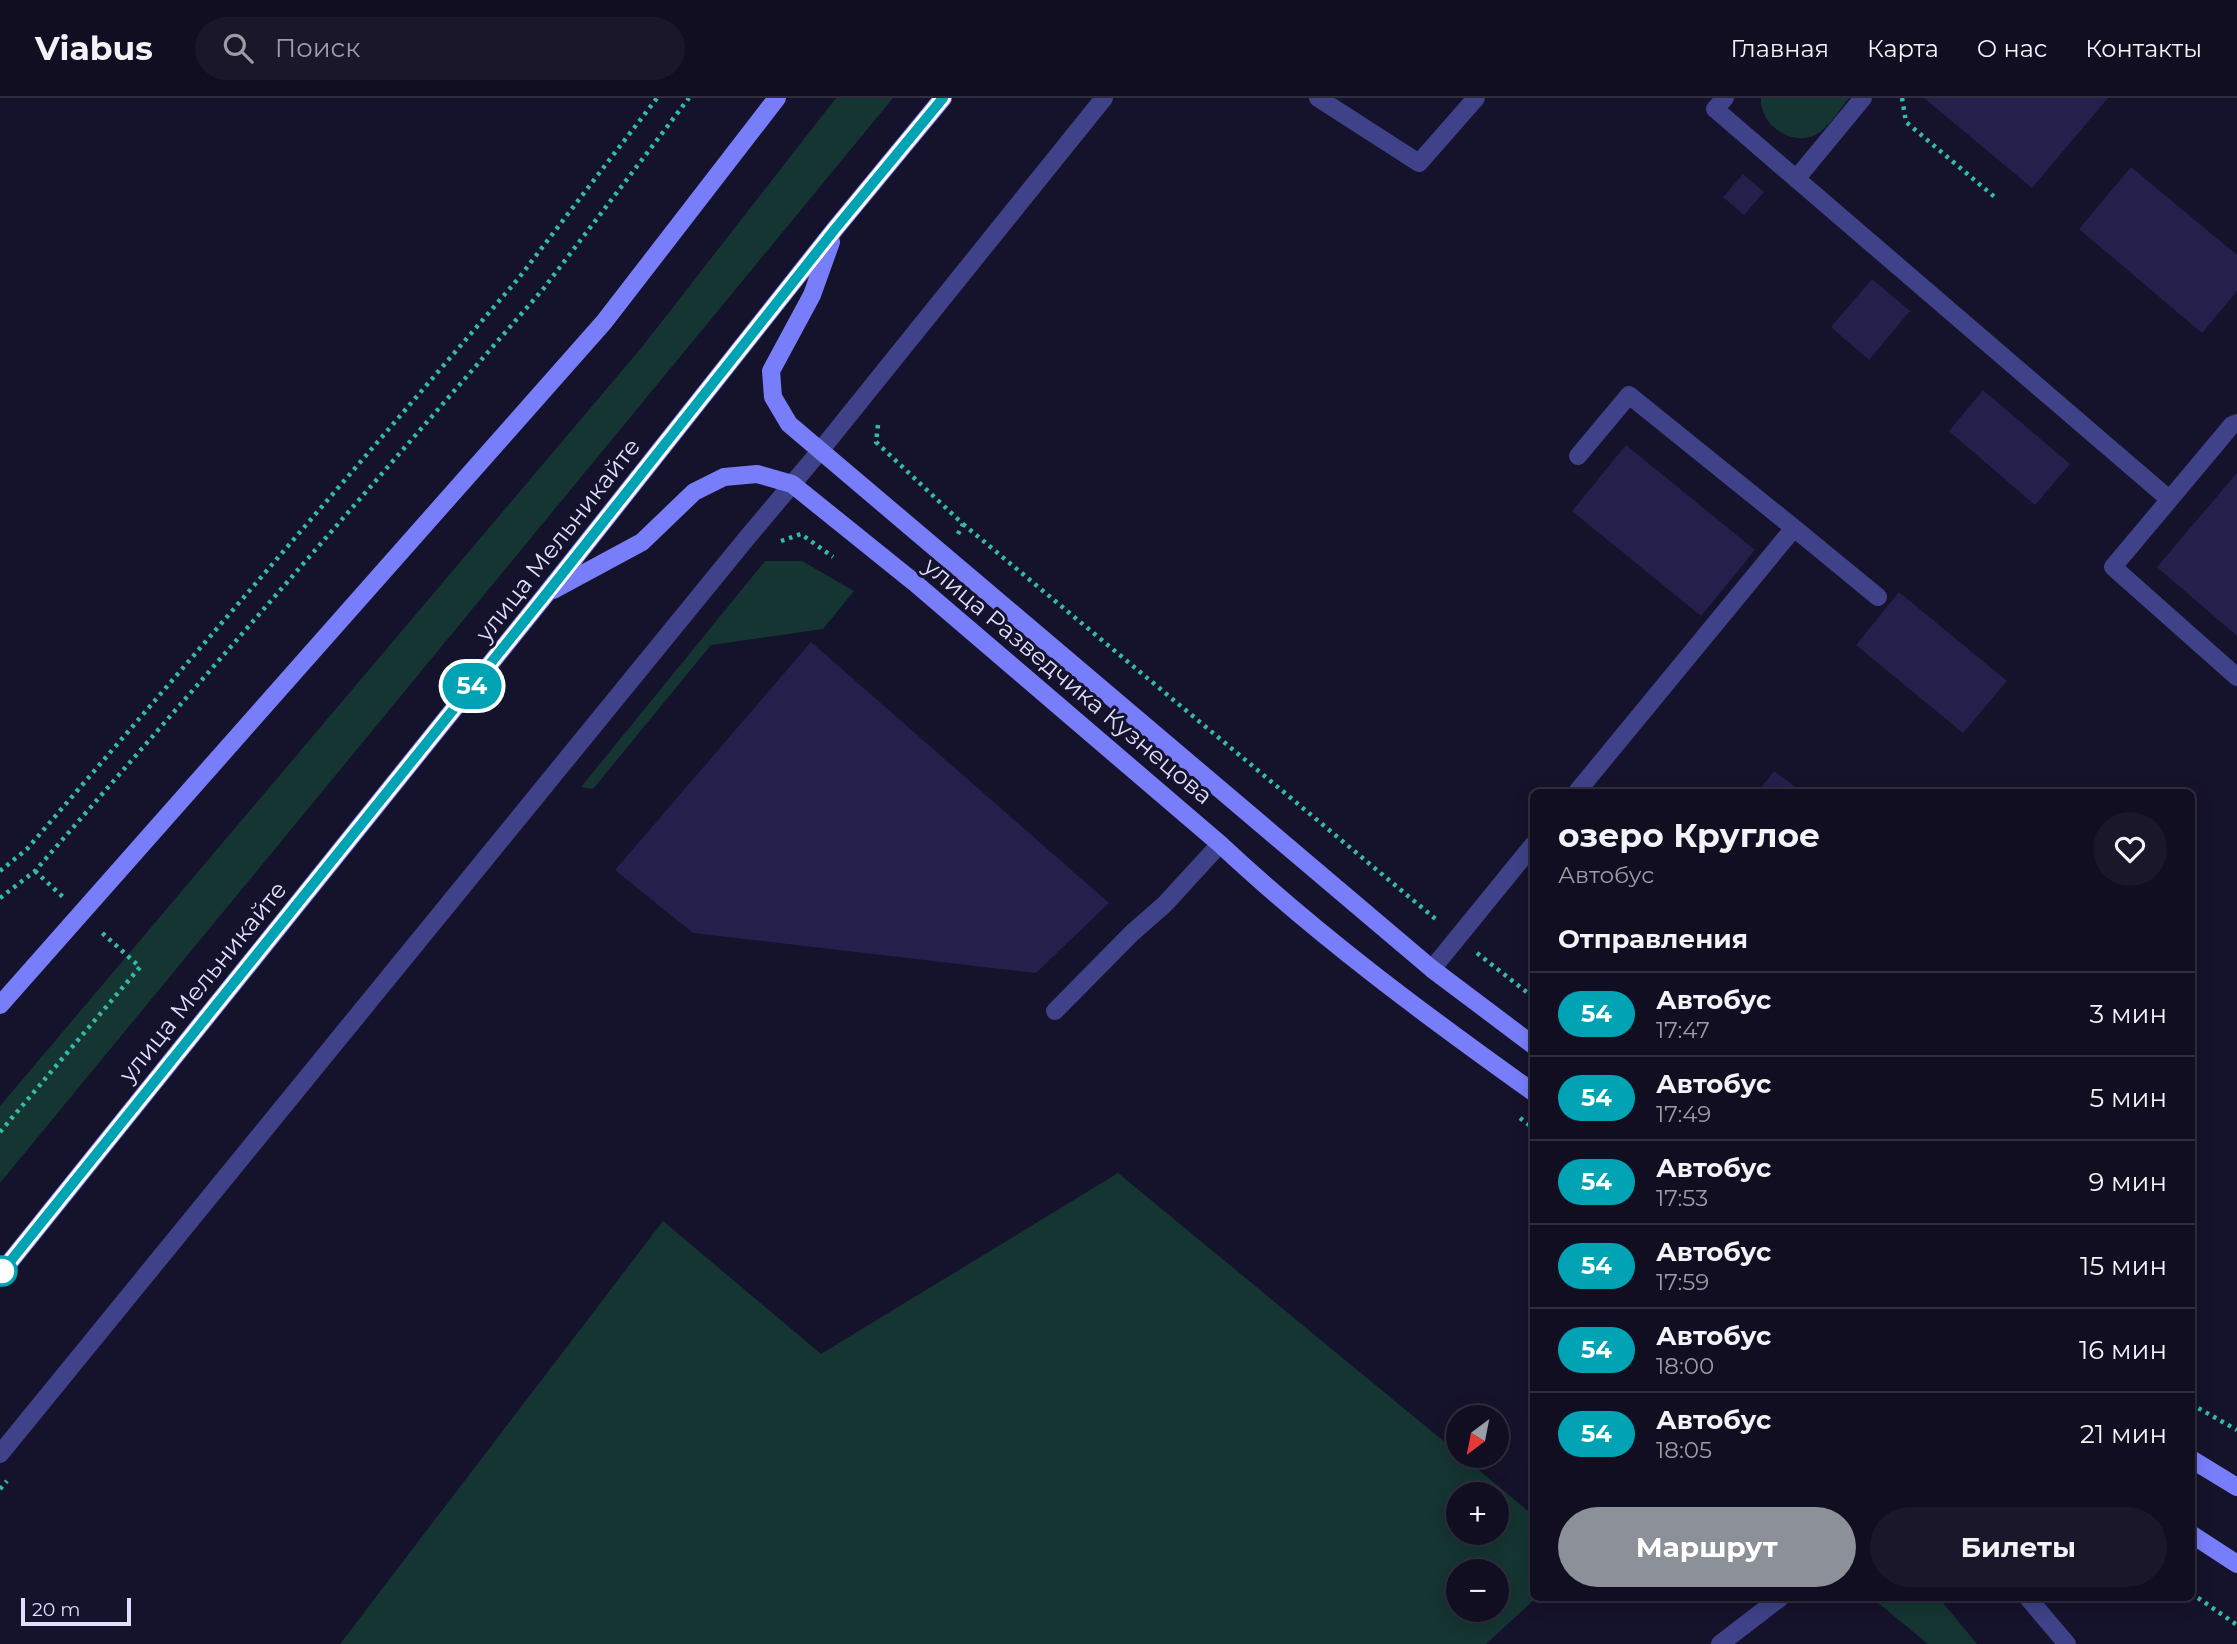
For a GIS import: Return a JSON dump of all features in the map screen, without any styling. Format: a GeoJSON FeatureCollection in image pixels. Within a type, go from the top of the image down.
{"type":"FeatureCollection","features":[{"type":"Feature","properties":{"kind":"main road"},"geometry":{"type":"LineString","coordinates":[[0,1005],[604,323],[777,98]]}},
{"type":"Feature","properties":{"kind":"main road","name":"улица Мельникайте"},"geometry":{"type":"LineString","coordinates":[[0,1274],[547,593],[835,229],[943,98]]}},
{"type":"Feature","properties":{"kind":"main road","name":"улица Разведчика Кузнецова"},"geometry":{"type":"LineString","coordinates":[[835,229],[812,295],[771,371],[773,397],[789,424],[1432,969],[1530,1043]]}},
{"type":"Feature","properties":{"kind":"main road","name":"улица Разведчика Кузнецова"},"geometry":{"type":"LineString","coordinates":[[547,593],[642,542],[694,492],[724,477],[757,474],[792,484],[915,583],[1259,880],[1411,1005],[1530,1090]]}},
{"type":"Feature","properties":{"kind":"main road"},"geometry":{"type":"LineString","coordinates":[[2195,1461],[2237,1487]]}},
{"type":"Feature","properties":{"kind":"main road"},"geometry":{"type":"LineString","coordinates":[[2195,1537],[2237,1564]]}},
{"type":"Feature","properties":{"kind":"lane"},"geometry":{"type":"LineString","coordinates":[[0,1454],[820,451],[1104,98]]}},
{"type":"Feature","properties":{"kind":"lane"},"geometry":{"type":"LineString","coordinates":[[1318,98],[1419,163],[1476,98]]}},
{"type":"Feature","properties":{"kind":"lane"},"geometry":{"type":"LineString","coordinates":[[1725,98],[1715,109],[2169,499]]}},
{"type":"Feature","properties":{"kind":"lane"},"geometry":{"type":"LineString","coordinates":[[1796,179],[1863,98]]}},
{"type":"Feature","properties":{"kind":"lane"},"geometry":{"type":"LineString","coordinates":[[1578,456],[1629,395],[1878,597]]}},
{"type":"Feature","properties":{"kind":"lane"},"geometry":{"type":"LineString","coordinates":[[2237,423],[2232,425],[2113,567],[2237,677]]}},
{"type":"Feature","properties":{"kind":"lane"},"geometry":{"type":"LineString","coordinates":[[1579,789],[1794,528]]}},
{"type":"Feature","properties":{"kind":"lane"},"geometry":{"type":"LineString","coordinates":[[1055,1011],[1132,933],[1165,904],[1220,844]]}},
{"type":"Feature","properties":{"kind":"lane"},"geometry":{"type":"LineString","coordinates":[[1432,969],[1530,849]]}},
{"type":"Feature","properties":{"kind":"lane"},"geometry":{"type":"LineString","coordinates":[[1720,1644],[1776,1601]]}},
{"type":"Feature","properties":{"kind":"lane"},"geometry":{"type":"LineString","coordinates":[[2031,1601],[2067,1644]]}},
{"type":"Feature","properties":{"kind":"path"},"geometry":{"type":"LineString","coordinates":[[0,871],[27,849],[518,279],[657,98]]}},
{"type":"Feature","properties":{"kind":"path"},"geometry":{"type":"LineString","coordinates":[[0,898],[35,872],[544,288],[689,98]]}},
{"type":"Feature","properties":{"kind":"path"},"geometry":{"type":"LineString","coordinates":[[1902,98],[1906,122],[1997,199]]}},
{"type":"Feature","properties":{"kind":"path"},"geometry":{"type":"LineString","coordinates":[[879,419],[876,443],[963,524],[1457,938],[1530,995]]}},
{"type":"Feature","properties":{"kind":"path"},"geometry":{"type":"LineString","coordinates":[[945,556],[963,524]]}},
{"type":"Feature","properties":{"kind":"path"},"geometry":{"type":"LineString","coordinates":[[778,543],[802,534],[834,557]]}},
{"type":"Feature","properties":{"kind":"path"},"geometry":{"type":"LineString","coordinates":[[0,1132],[140,967],[35,872]]}},
{"type":"Feature","properties":{"kind":"path"},"geometry":{"type":"LineString","coordinates":[[2195,1406],[2237,1430]]}},
{"type":"Feature","properties":{"kind":"path"},"geometry":{"type":"LineString","coordinates":[[0,1489],[9,1478]]}},
{"type":"Feature","properties":{"kind":"path"},"geometry":{"type":"LineString","coordinates":[[2195,1596],[2237,1625]]}},
{"type":"Feature","properties":{"kind":"green space"},"geometry":{"type":"Polygon","coordinates":[[[836,98],[893,98],[0,1183],[0,1106],[642,347],[836,98]]]}},
{"type":"Feature","properties":{"kind":"green space"},"geometry":{"type":"Polygon","coordinates":[[[1761,98],[1849,98],[1824,129],[1810,137],[1800,138],[1790,137],[1772,126],[1762,108],[1761,98]]]}},
{"type":"Feature","properties":{"kind":"green space"},"geometry":{"type":"Polygon","coordinates":[[[765,561],[802,561],[854,591],[823,629],[711,645],[593,789],[581,787],[765,561]]]}},
{"type":"Feature","properties":{"kind":"green space"},"geometry":{"type":"Polygon","coordinates":[[[1118,1173],[1446,1443],[1446,1468],[1476,1468],[1493,1482],[1446,1482],[1446,1545],[1509,1545],[1509,1495],[1530,1513],[1530,1601],[1533,1601],[1486,1644],[340,1644],[663,1221],[821,1354],[1118,1173]]]}},
{"type":"Feature","properties":{"kind":"green space"},"geometry":{"type":"Polygon","coordinates":[[[1876,1601],[1941,1601],[1977,1644],[1928,1644],[1876,1601]]]}},
{"type":"Feature","properties":{"kind":"building"},"geometry":{"type":"Polygon","coordinates":[[[1924,98],[2108,98],[2032,188],[1924,98]]]}},
{"type":"Feature","properties":{"kind":"building"},"geometry":{"type":"Polygon","coordinates":[[[2131,167],[2237,255],[2237,291],[2202,333],[2079,229],[2131,167]]]}},
{"type":"Feature","properties":{"kind":"building"},"geometry":{"type":"Polygon","coordinates":[[[1743,174],[1764,192],[1744,215],[1723,197],[1743,174]]]}},
{"type":"Feature","properties":{"kind":"building"},"geometry":{"type":"Polygon","coordinates":[[[1872,279],[1910,311],[1869,360],[1831,327],[1872,279]]]}},
{"type":"Feature","properties":{"kind":"building"},"geometry":{"type":"Polygon","coordinates":[[[1983,390],[2070,464],[2035,505],[1949,431],[1983,390]]]}},
{"type":"Feature","properties":{"kind":"building"},"geometry":{"type":"Polygon","coordinates":[[[1626,445],[1755,550],[1701,616],[1572,511],[1626,445]]]}},
{"type":"Feature","properties":{"kind":"building"},"geometry":{"type":"Polygon","coordinates":[[[2237,473],[2237,636],[2157,567],[2237,473]]]}},
{"type":"Feature","properties":{"kind":"building"},"geometry":{"type":"Polygon","coordinates":[[[1899,592],[2007,681],[1963,733],[1856,645],[1899,592]]]}},
{"type":"Feature","properties":{"kind":"building"},"geometry":{"type":"Polygon","coordinates":[[[811,642],[1109,903],[1036,973],[693,933],[615,870],[811,642]]]}},
{"type":"Feature","properties":{"kind":"building"},"geometry":{"type":"Polygon","coordinates":[[[1774,771],[1798,789],[1760,789],[1774,771]]]}},
{"type":"Feature","properties":{"kind":"bus line","name":"54"},"geometry":{"type":"LineString","coordinates":[[0,1274],[547,593],[835,229],[943,98]]}}]}
